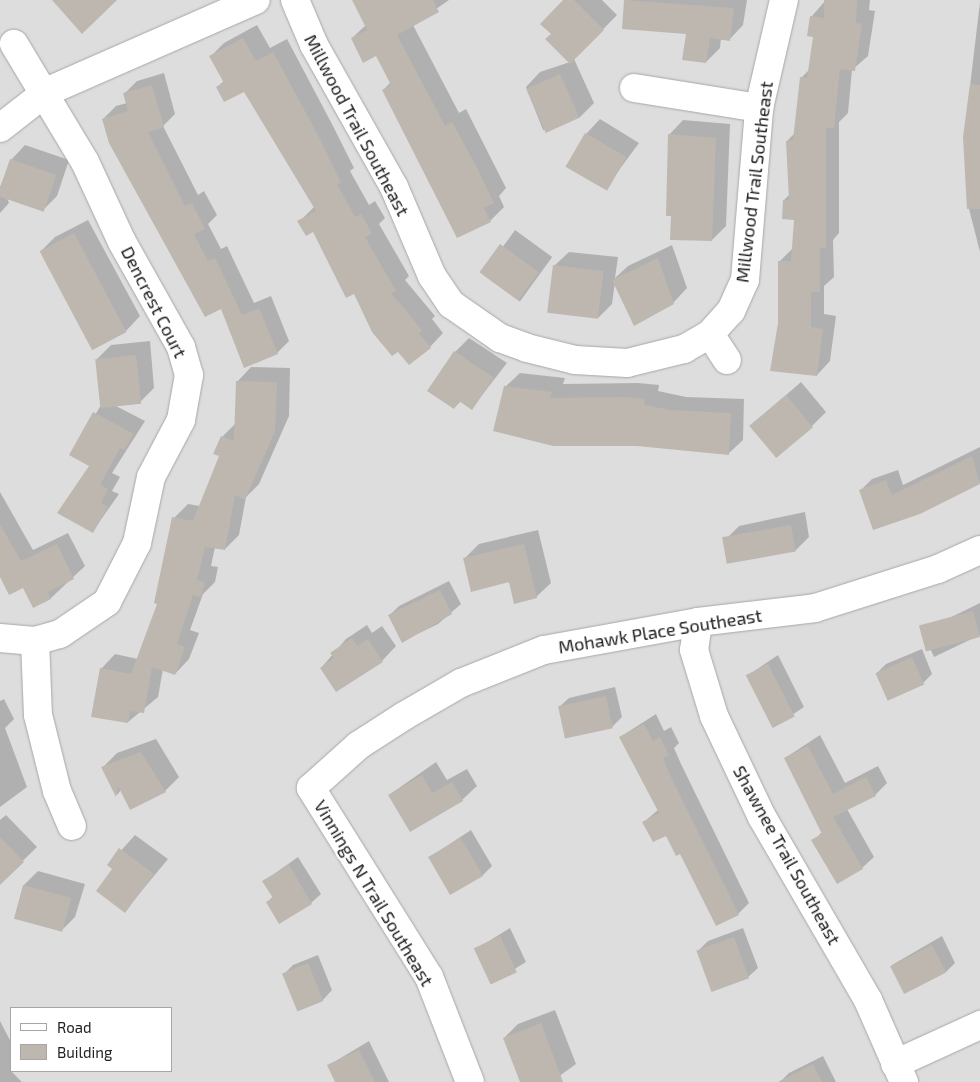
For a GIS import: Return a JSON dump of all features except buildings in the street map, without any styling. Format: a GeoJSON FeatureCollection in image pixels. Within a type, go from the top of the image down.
{"type":"FeatureCollection","features":[{"type":"Feature","properties":{"kind":"street"},"geometry":{"type":"LineString","coordinates":[[0,128],[46,92],[256,0]]}},
{"type":"Feature","properties":{"kind":"street","name":"Millwood Trail Southeast"},"geometry":{"type":"LineString","coordinates":[[294,0],[314,45],[394,187],[432,276],[451,304],[500,338],[575,360],[653,359],[710,334],[730,311],[745,280],[759,108],[784,0]]}},
{"type":"Feature","properties":{"kind":"street","name":"Dencrest Court"},"geometry":{"type":"LineString","coordinates":[[0,638],[35,641],[84,621],[107,602],[125,574],[151,477],[181,420],[189,375],[181,347],[46,92],[14,44]]}},
{"type":"Feature","properties":{"kind":"street"},"geometry":{"type":"LineString","coordinates":[[634,88],[759,108]]}},
{"type":"Feature","properties":{"kind":"street"},"geometry":{"type":"LineString","coordinates":[[710,334],[727,360]]}},
{"type":"Feature","properties":{"kind":"street","name":"Mohawk Place Southeast"},"geometry":{"type":"LineString","coordinates":[[310,788],[359,745],[461,683],[544,650],[698,622],[814,608],[938,568],[980,550]]}},
{"type":"Feature","properties":{"kind":"street","name":"Shawnee Trail Southeast"},"geometry":{"type":"LineString","coordinates":[[698,622],[694,650],[714,716],[762,817],[868,1000],[899,1073]]}},
{"type":"Feature","properties":{"kind":"street"},"geometry":{"type":"LineString","coordinates":[[35,641],[38,715],[57,791],[72,826]]}},
{"type":"Feature","properties":{"kind":"street","name":"Vinnings N Trail Southeast"},"geometry":{"type":"LineString","coordinates":[[310,788],[429,977],[470,1082]]}},
{"type":"Feature","properties":{"kind":"street"},"geometry":{"type":"LineString","coordinates":[[899,1073],[980,1024]]}},
{"type":"Feature","properties":{"kind":"shaded area"},"geometry":{"type":"Polygon","coordinates":[[[0,0],[980,0],[980,1082],[0,1082],[0,0]]]}}]}
